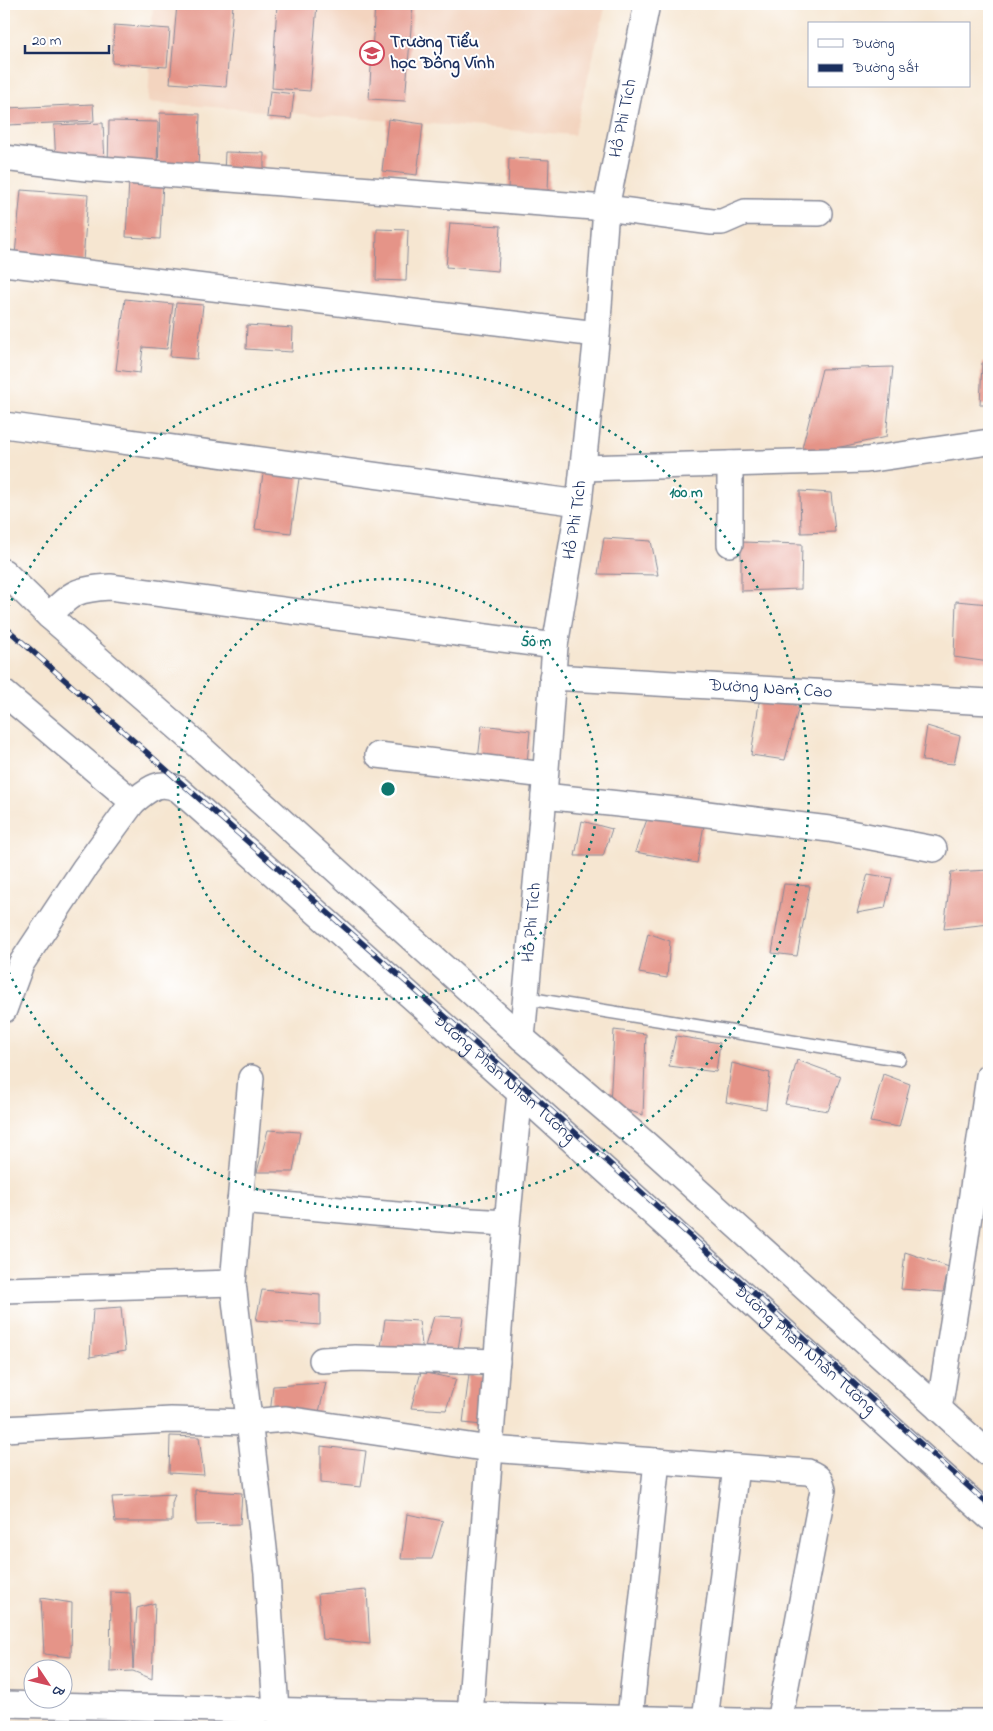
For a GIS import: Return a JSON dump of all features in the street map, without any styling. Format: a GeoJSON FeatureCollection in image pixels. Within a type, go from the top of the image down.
{"type":"FeatureCollection","features":[{"type":"Feature","properties":{"kind":"street","name":"Hồ Phi Tích"},"geometry":{"type":"LineString","coordinates":[[522,1038],[555,646],[579,503],[597,334],[606,208],[647,4]]}},
{"type":"Feature","properties":{"kind":"street"},"geometry":{"type":"LineString","coordinates":[[4,158],[86,168],[606,208],[712,222],[722,222],[745,212],[818,213]]}},
{"type":"Feature","properties":{"kind":"street"},"geometry":{"type":"LineString","coordinates":[[4,263],[597,334]]}},
{"type":"Feature","properties":{"kind":"street"},"geometry":{"type":"LineString","coordinates":[[4,425],[579,503]]}},
{"type":"Feature","properties":{"kind":"street"},"geometry":{"type":"LineString","coordinates":[[583,468],[866,460],[989,442]]}},
{"type":"Feature","properties":{"kind":"street"},"geometry":{"type":"LineString","coordinates":[[730,464],[730,544]]}},
{"type":"Feature","properties":{"kind":"street"},"geometry":{"type":"LineString","coordinates":[[4,572],[49,616],[190,738],[522,1038],[647,1144],[989,1454]]}},
{"type":"Feature","properties":{"kind":"street"},"geometry":{"type":"LineString","coordinates":[[49,616],[66,598],[72,595],[92,588],[110,587],[555,646]]}},
{"type":"Feature","properties":{"kind":"street","name":"Đường Nam Cao"},"geometry":{"type":"LineString","coordinates":[[552,677],[989,702]]}},
{"type":"Feature","properties":{"kind":"street"},"geometry":{"type":"LineString","coordinates":[[4,694],[133,802]]}},
{"type":"Feature","properties":{"kind":"street"},"geometry":{"type":"LineString","coordinates":[[378,755],[675,810],[829,829],[934,849]]}},
{"type":"Feature","properties":{"kind":"street","name":"Đường Phan Nhân Tường"},"geometry":{"type":"LineString","coordinates":[[4,1010],[21,964],[84,869],[133,802],[160,784],[178,788],[520,1093],[989,1517]]}},
{"type":"Feature","properties":{"kind":"street"},"geometry":{"type":"LineString","coordinates":[[939,1409],[989,1076]]}},
{"type":"Feature","properties":{"kind":"street"},"geometry":{"type":"LineString","coordinates":[[251,1078],[233,1283],[267,1574],[276,1710]]}},
{"type":"Feature","properties":{"kind":"street"},"geometry":{"type":"LineString","coordinates":[[470,1715],[507,1223],[520,1093]]}},
{"type":"Feature","properties":{"kind":"street"},"geometry":{"type":"LineString","coordinates":[[240,1201],[507,1223]]}},
{"type":"Feature","properties":{"kind":"street"},"geometry":{"type":"LineString","coordinates":[[4,1290],[233,1283]]}},
{"type":"Feature","properties":{"kind":"street"},"geometry":{"type":"LineString","coordinates":[[322,1360],[355,1358],[497,1362]]}},
{"type":"Feature","properties":{"kind":"street"},"geometry":{"type":"LineString","coordinates":[[4,1429],[171,1420],[249,1422],[286,1420],[490,1449],[808,1472],[817,1475],[822,1482],[823,1490],[778,1722]]}},
{"type":"Feature","properties":{"kind":"street"},"geometry":{"type":"LineString","coordinates":[[630,1718],[657,1461]]}},
{"type":"Feature","properties":{"kind":"street"},"geometry":{"type":"LineString","coordinates":[[705,1720],[736,1467]]}},
{"type":"Feature","properties":{"kind":"street"},"geometry":{"type":"LineString","coordinates":[[4,1704],[705,1720],[737,1724],[778,1722],[989,1722]]}},
{"type":"Feature","properties":{"kind":"lane"},"geometry":{"type":"LineString","coordinates":[[526,998],[900,1060]]}},
{"type":"Feature","properties":{"kind":"shaded area","name":"Trường Tiểu học Đông Vĩnh"},"geometry":{"type":"Polygon","coordinates":[[[153,4],[606,4],[574,135],[148,102],[153,4]]]}},
{"type":"Feature","properties":{"kind":"building"},"geometry":{"type":"Polygon","coordinates":[[[177,4],[233,4],[226,87],[170,83],[177,4]]]}},
{"type":"Feature","properties":{"kind":"building"},"geometry":{"type":"Polygon","coordinates":[[[277,4],[317,4],[310,91],[272,88],[277,4]]]}},
{"type":"Feature","properties":{"kind":"building"},"geometry":{"type":"Polygon","coordinates":[[[375,4],[413,4],[405,101],[369,99],[375,4]]]}},
{"type":"Feature","properties":{"kind":"building"},"geometry":{"type":"Polygon","coordinates":[[[114,25],[170,29],[167,67],[112,63],[114,25]]]}},
{"type":"Feature","properties":{"kind":"building"},"geometry":{"type":"Polygon","coordinates":[[[270,91],[294,94],[291,119],[267,117],[270,91]]]}},
{"type":"Feature","properties":{"kind":"building"},"geometry":{"type":"Polygon","coordinates":[[[93,104],[94,121],[8,125],[7,108],[93,104]]]}},
{"type":"Feature","properties":{"kind":"building"},"geometry":{"type":"Polygon","coordinates":[[[160,113],[200,114],[198,171],[158,169],[160,113]]]}},
{"type":"Feature","properties":{"kind":"building"},"geometry":{"type":"Polygon","coordinates":[[[388,119],[423,124],[417,175],[382,171],[388,119]]]}},
{"type":"Feature","properties":{"kind":"building"},"geometry":{"type":"Polygon","coordinates":[[[109,121],[158,122],[157,169],[108,168],[109,121]]]}},
{"type":"Feature","properties":{"kind":"building"},"geometry":{"type":"Polygon","coordinates":[[[103,123],[105,162],[56,164],[54,125],[103,123]]]}},
{"type":"Feature","properties":{"kind":"building"},"geometry":{"type":"Polygon","coordinates":[[[225,152],[264,153],[264,175],[224,174],[225,152]]]}},
{"type":"Feature","properties":{"kind":"building"},"geometry":{"type":"Polygon","coordinates":[[[509,158],[549,160],[548,192],[508,191],[509,158]]]}},
{"type":"Feature","properties":{"kind":"building"},"geometry":{"type":"Polygon","coordinates":[[[129,180],[163,182],[160,239],[126,237],[129,180]]]}},
{"type":"Feature","properties":{"kind":"building"},"geometry":{"type":"Polygon","coordinates":[[[21,190],[88,195],[83,261],[15,255],[21,190]]]}},
{"type":"Feature","properties":{"kind":"building"},"geometry":{"type":"Polygon","coordinates":[[[450,223],[501,226],[498,271],[446,267],[450,223]]]}},
{"type":"Feature","properties":{"kind":"building"},"geometry":{"type":"Polygon","coordinates":[[[377,229],[408,230],[406,281],[376,280],[377,229]]]}},
{"type":"Feature","properties":{"kind":"building"},"geometry":{"type":"Polygon","coordinates":[[[125,299],[173,304],[167,349],[143,347],[140,373],[116,370],[125,299]]]}},
{"type":"Feature","properties":{"kind":"building"},"geometry":{"type":"Polygon","coordinates":[[[176,303],[203,305],[197,359],[170,357],[176,303]]]}},
{"type":"Feature","properties":{"kind":"building"},"geometry":{"type":"Polygon","coordinates":[[[247,325],[293,328],[292,352],[246,349],[247,325]]]}},
{"type":"Feature","properties":{"kind":"building"},"geometry":{"type":"Polygon","coordinates":[[[982,363],[989,364],[989,405],[980,405],[982,363]]]}},
{"type":"Feature","properties":{"kind":"building"},"geometry":{"type":"Polygon","coordinates":[[[893,367],[886,437],[800,456],[822,369],[893,367]]]}},
{"type":"Feature","properties":{"kind":"building"},"geometry":{"type":"Polygon","coordinates":[[[264,467],[300,472],[291,533],[255,529],[264,467]]]}},
{"type":"Feature","properties":{"kind":"building"},"geometry":{"type":"Polygon","coordinates":[[[800,491],[831,493],[835,532],[801,533],[800,491]]]}},
{"type":"Feature","properties":{"kind":"building"},"geometry":{"type":"Polygon","coordinates":[[[604,538],[651,541],[658,575],[598,574],[604,538]]]}},
{"type":"Feature","properties":{"kind":"building"},"geometry":{"type":"Polygon","coordinates":[[[741,542],[802,544],[801,589],[741,591],[741,542]]]}},
{"type":"Feature","properties":{"kind":"building"},"geometry":{"type":"Polygon","coordinates":[[[956,601],[989,604],[989,662],[954,657],[956,601]]]}},
{"type":"Feature","properties":{"kind":"building"},"geometry":{"type":"Polygon","coordinates":[[[760,697],[799,706],[785,760],[751,755],[760,697]]]}},
{"type":"Feature","properties":{"kind":"building"},"geometry":{"type":"Polygon","coordinates":[[[482,725],[530,731],[527,763],[478,760],[482,725]]]}},
{"type":"Feature","properties":{"kind":"building"},"geometry":{"type":"Polygon","coordinates":[[[927,726],[960,736],[954,764],[922,761],[927,726]]]}},
{"type":"Feature","properties":{"kind":"building"},"geometry":{"type":"Polygon","coordinates":[[[649,814],[704,825],[697,863],[635,852],[649,814]]]}},
{"type":"Feature","properties":{"kind":"building"},"geometry":{"type":"Polygon","coordinates":[[[582,821],[612,829],[603,856],[575,856],[582,821]]]}},
{"type":"Feature","properties":{"kind":"building"},"geometry":{"type":"Polygon","coordinates":[[[989,870],[989,924],[944,929],[951,872],[989,870]]]}},
{"type":"Feature","properties":{"kind":"building"},"geometry":{"type":"Polygon","coordinates":[[[868,874],[892,878],[885,908],[857,913],[868,874]]]}},
{"type":"Feature","properties":{"kind":"building"},"geometry":{"type":"Polygon","coordinates":[[[784,884],[810,886],[797,956],[772,953],[784,884]]]}},
{"type":"Feature","properties":{"kind":"building"},"geometry":{"type":"Polygon","coordinates":[[[648,933],[670,941],[667,978],[639,973],[648,933]]]}},
{"type":"Feature","properties":{"kind":"building"},"geometry":{"type":"Polygon","coordinates":[[[614,1030],[646,1034],[643,1115],[610,1105],[614,1030]]]}},
{"type":"Feature","properties":{"kind":"building"},"geometry":{"type":"Polygon","coordinates":[[[676,1036],[720,1043],[716,1072],[669,1066],[676,1036]]]}},
{"type":"Feature","properties":{"kind":"building"},"geometry":{"type":"Polygon","coordinates":[[[797,1060],[841,1076],[828,1111],[785,1104],[797,1060]]]}},
{"type":"Feature","properties":{"kind":"building"},"geometry":{"type":"Polygon","coordinates":[[[732,1063],[770,1073],[766,1109],[726,1102],[732,1063]]]}},
{"type":"Feature","properties":{"kind":"building"},"geometry":{"type":"Polygon","coordinates":[[[883,1074],[910,1084],[899,1127],[870,1122],[883,1074]]]}},
{"type":"Feature","properties":{"kind":"building"},"geometry":{"type":"Polygon","coordinates":[[[268,1130],[300,1132],[293,1172],[257,1172],[268,1130]]]}},
{"type":"Feature","properties":{"kind":"building"},"geometry":{"type":"Polygon","coordinates":[[[905,1252],[949,1267],[943,1292],[901,1289],[905,1252]]]}},
{"type":"Feature","properties":{"kind":"building"},"geometry":{"type":"Polygon","coordinates":[[[262,1290],[320,1295],[320,1325],[256,1320],[262,1290]]]}},
{"type":"Feature","properties":{"kind":"building"},"geometry":{"type":"Polygon","coordinates":[[[121,1307],[125,1351],[90,1357],[93,1309],[121,1307]]]}},
{"type":"Feature","properties":{"kind":"building"},"geometry":{"type":"Polygon","coordinates":[[[434,1316],[463,1317],[458,1350],[423,1353],[434,1316]]]}},
{"type":"Feature","properties":{"kind":"building"},"geometry":{"type":"Polygon","coordinates":[[[385,1319],[419,1321],[423,1353],[380,1354],[385,1319]]]}},
{"type":"Feature","properties":{"kind":"building"},"geometry":{"type":"Polygon","coordinates":[[[421,1372],[456,1379],[446,1410],[411,1408],[421,1372]]]}},
{"type":"Feature","properties":{"kind":"building"},"geometry":{"type":"Polygon","coordinates":[[[469,1374],[485,1376],[482,1425],[463,1423],[469,1374]]]}},
{"type":"Feature","properties":{"kind":"building"},"geometry":{"type":"Polygon","coordinates":[[[326,1383],[318,1416],[270,1415],[273,1386],[326,1383]]]}},
{"type":"Feature","properties":{"kind":"building"},"geometry":{"type":"Polygon","coordinates":[[[170,1436],[199,1437],[204,1475],[169,1473],[170,1436]]]}},
{"type":"Feature","properties":{"kind":"building"},"geometry":{"type":"Polygon","coordinates":[[[321,1446],[366,1451],[361,1487],[321,1483],[321,1446]]]}},
{"type":"Feature","properties":{"kind":"building"},"geometry":{"type":"Polygon","coordinates":[[[195,1490],[242,1493],[240,1524],[196,1525],[195,1490]]]}},
{"type":"Feature","properties":{"kind":"building"},"geometry":{"type":"Polygon","coordinates":[[[175,1494],[172,1503],[172,1522],[115,1522],[112,1497],[175,1494]]]}},
{"type":"Feature","properties":{"kind":"building"},"geometry":{"type":"Polygon","coordinates":[[[407,1514],[443,1521],[432,1559],[401,1559],[407,1514]]]}},
{"type":"Feature","properties":{"kind":"building"},"geometry":{"type":"Polygon","coordinates":[[[367,1590],[370,1644],[322,1639],[318,1594],[367,1590]]]}},
{"type":"Feature","properties":{"kind":"building"},"geometry":{"type":"Polygon","coordinates":[[[111,1592],[130,1593],[133,1669],[137,1608],[155,1603],[152,1679],[133,1671],[110,1672],[111,1592]]]}},
{"type":"Feature","properties":{"kind":"building"},"geometry":{"type":"Polygon","coordinates":[[[41,1598],[72,1603],[71,1657],[44,1654],[41,1598]]]}},
{"type":"Feature","properties":{"kind":"railway"},"geometry":{"type":"LineString","coordinates":[[4,626],[518,1081],[989,1505]]}},
{"type":"Feature","properties":{"kind":"place","name":"Trường Tiểu học Đông Vĩnh"},"geometry":{"type":"Point","coordinates":[372,53]}}]}
